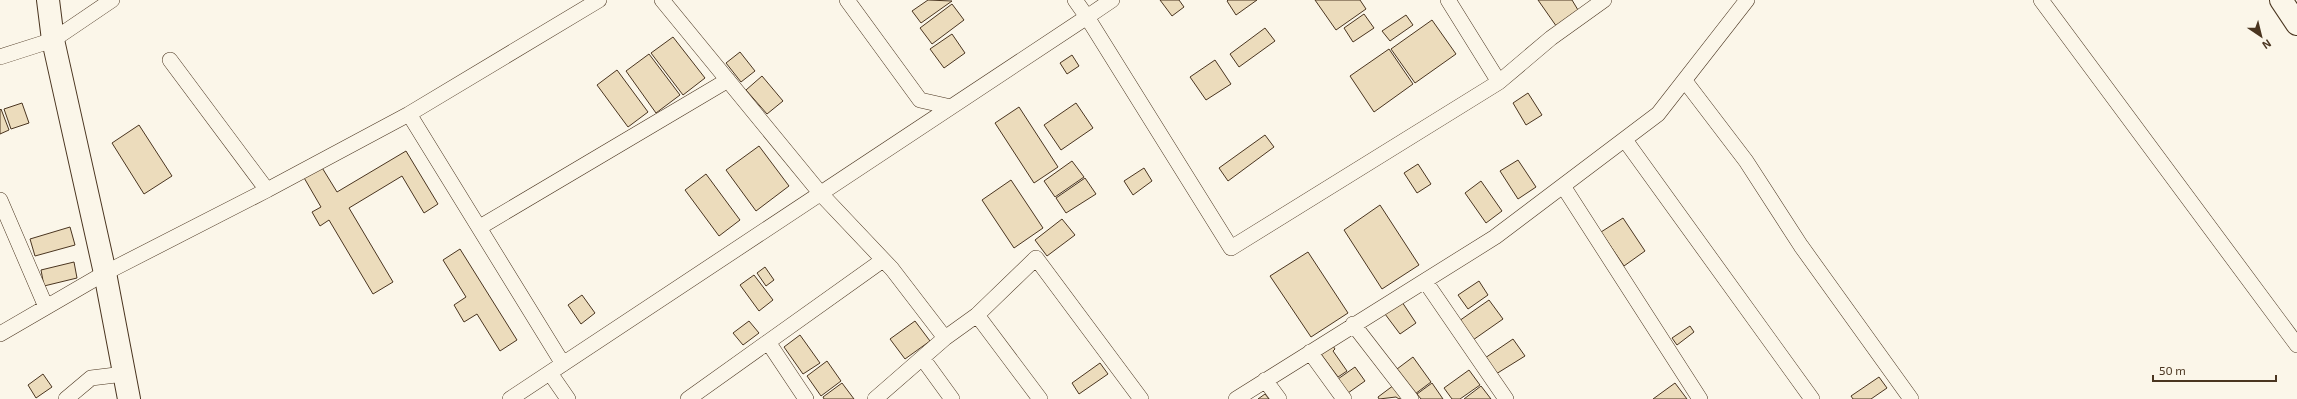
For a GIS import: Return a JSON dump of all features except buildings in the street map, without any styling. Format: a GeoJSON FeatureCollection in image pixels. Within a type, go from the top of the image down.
{"type":"FeatureCollection","features":[{"type":"Feature","properties":{"kind":"main road"},"geometry":{"type":"LineString","coordinates":[[48,0],[54,40],[105,273],[129,399]]}},
{"type":"Feature","properties":{"kind":"main road"},"geometry":{"type":"LineString","coordinates":[[2281,0],[2297,24]]}},
{"type":"Feature","properties":{"kind":"street"},"geometry":{"type":"LineString","coordinates":[[0,58],[54,40],[112,0]]}},
{"type":"Feature","properties":{"kind":"street"},"geometry":{"type":"LineString","coordinates":[[0,334],[105,273],[267,190],[409,114],[599,0]]}},
{"type":"Feature","properties":{"kind":"street"},"geometry":{"type":"LineString","coordinates":[[662,0],[821,194],[883,260],[945,338]]}},
{"type":"Feature","properties":{"kind":"street"},"geometry":{"type":"LineString","coordinates":[[847,0],[920,100],[951,107]]}},
{"type":"Feature","properties":{"kind":"street"},"geometry":{"type":"LineString","coordinates":[[1075,0],[1232,248],[1499,82],[1551,38],[1604,0]]}},
{"type":"Feature","properties":{"kind":"street"},"geometry":{"type":"LineString","coordinates":[[510,399],[1112,0]]}},
{"type":"Feature","properties":{"kind":"street"},"geometry":{"type":"LineString","coordinates":[[1448,0],[1499,82]]}},
{"type":"Feature","properties":{"kind":"street"},"geometry":{"type":"LineString","coordinates":[[2041,0],[2297,345]]}},
{"type":"Feature","properties":{"kind":"street"},"geometry":{"type":"LineString","coordinates":[[1236,399],[1353,324],[1495,237],[1658,114],[1685,80],[1740,3]]}},
{"type":"Feature","properties":{"kind":"street"},"geometry":{"type":"LineString","coordinates":[[170,60],[267,190]]}},
{"type":"Feature","properties":{"kind":"street"},"geometry":{"type":"LineString","coordinates":[[480,227],[728,80]]}},
{"type":"Feature","properties":{"kind":"street"},"geometry":{"type":"LineString","coordinates":[[1685,80],[1746,161],[1801,246],[1911,399]]}},
{"type":"Feature","properties":{"kind":"street"},"geometry":{"type":"LineString","coordinates":[[409,114],[563,364]]}},
{"type":"Feature","properties":{"kind":"street"},"geometry":{"type":"LineString","coordinates":[[1624,140],[1812,399]]}},
{"type":"Feature","properties":{"kind":"street"},"geometry":{"type":"LineString","coordinates":[[1563,186],[1700,399]]}},
{"type":"Feature","properties":{"kind":"street"},"geometry":{"type":"LineString","coordinates":[[0,200],[46,307]]}},
{"type":"Feature","properties":{"kind":"street"},"geometry":{"type":"LineString","coordinates":[[875,399],[923,359],[945,338],[977,315],[1036,258],[1141,399]]}},
{"type":"Feature","properties":{"kind":"street"},"geometry":{"type":"LineString","coordinates":[[688,399],[883,260]]}},
{"type":"Feature","properties":{"kind":"street"},"geometry":{"type":"LineString","coordinates":[[1425,281],[1506,399]]}},
{"type":"Feature","properties":{"kind":"street"},"geometry":{"type":"LineString","coordinates":[[977,315],[1040,399]]}},
{"type":"Feature","properties":{"kind":"street"},"geometry":{"type":"LineString","coordinates":[[1353,324],[1411,399]]}},
{"type":"Feature","properties":{"kind":"street"},"geometry":{"type":"LineString","coordinates":[[768,342],[806,399]]}},
{"type":"Feature","properties":{"kind":"street"},"geometry":{"type":"LineString","coordinates":[[1310,352],[1344,399]]}},
{"type":"Feature","properties":{"kind":"street"},"geometry":{"type":"LineString","coordinates":[[923,359],[952,399]]}},
{"type":"Feature","properties":{"kind":"street"},"geometry":{"type":"LineString","coordinates":[[550,373],[568,399]]}},
{"type":"Feature","properties":{"kind":"street"},"geometry":{"type":"LineString","coordinates":[[66,399],[91,378],[124,374]]}},
{"type":"Feature","properties":{"kind":"street"},"geometry":{"type":"LineString","coordinates":[[1265,380],[1278,399]]}}]}
